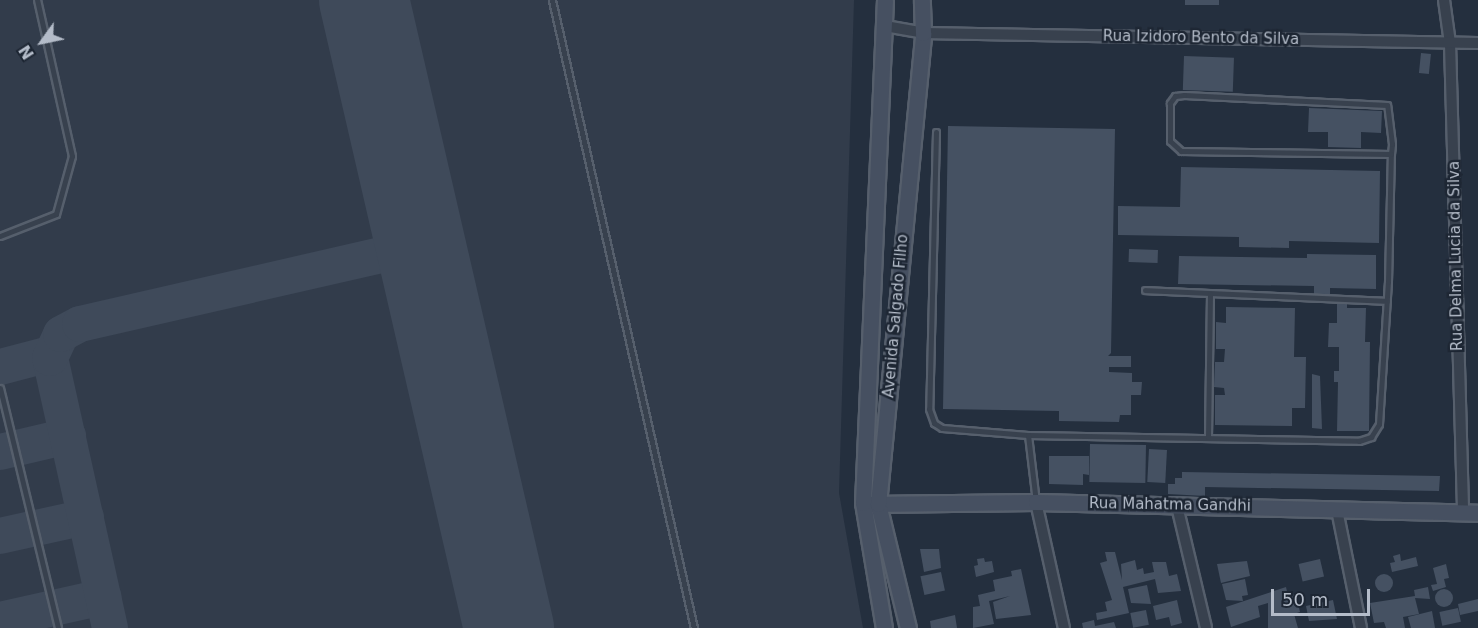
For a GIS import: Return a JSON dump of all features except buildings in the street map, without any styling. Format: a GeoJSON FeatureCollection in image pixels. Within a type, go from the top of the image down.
{"type":"FeatureCollection","features":[{"type":"Feature","properties":{"kind":"street"},"geometry":{"type":"LineString","coordinates":[[870,504],[885,0]]}},
{"type":"Feature","properties":{"kind":"street","name":"Avenida Salgado Filho"},"geometry":{"type":"LineString","coordinates":[[884,628],[870,504],[923,33],[922,0]]}},
{"type":"Feature","properties":{"kind":"street","name":"Rua Delma Lucia da Silva"},"geometry":{"type":"LineString","coordinates":[[1444,0],[1450,43],[1470,513]]}},
{"type":"Feature","properties":{"kind":"street","name":"Rua Izidoro Bento da Silva"},"geometry":{"type":"LineString","coordinates":[[885,26],[923,33],[1478,44]]}},
{"type":"Feature","properties":{"kind":"street"},"geometry":{"type":"LineString","coordinates":[[1036,502],[1064,628]]}},
{"type":"Feature","properties":{"kind":"street","name":"Rua Mahatma Gandhi"},"geometry":{"type":"LineString","coordinates":[[870,504],[1036,502],[1470,513]]}},
{"type":"Feature","properties":{"kind":"street","name":"Avenida Salgado Filho"},"geometry":{"type":"LineString","coordinates":[[870,504],[908,628]]}},
{"type":"Feature","properties":{"kind":"street"},"geometry":{"type":"LineString","coordinates":[[1178,506],[1206,628]]}},
{"type":"Feature","properties":{"kind":"street"},"geometry":{"type":"LineString","coordinates":[[1337,510],[1361,628]]}},
{"type":"Feature","properties":{"kind":"lane"},"geometry":{"type":"LineString","coordinates":[[0,237],[56,214],[72,156],[37,0]]}},
{"type":"Feature","properties":{"kind":"lane"},"geometry":{"type":"LineString","coordinates":[[552,0],[694,628]]}},
{"type":"Feature","properties":{"kind":"lane"},"geometry":{"type":"LineString","coordinates":[[936,132],[929,408],[934,423],[942,428],[1028,435],[1359,441],[1371,437],[1379,424],[1387,301],[1391,154],[1390,114],[1387,105],[1378,102],[1184,95],[1175,96],[1170,103],[1170,141],[1181,151],[1391,154]]}},
{"type":"Feature","properties":{"kind":"lane"},"geometry":{"type":"LineString","coordinates":[[1145,290],[1387,301]]}},
{"type":"Feature","properties":{"kind":"lane"},"geometry":{"type":"LineString","coordinates":[[1208,437],[1210,294]]}},
{"type":"Feature","properties":{"kind":"lane"},"geometry":{"type":"LineString","coordinates":[[0,388],[58,628]]}},
{"type":"Feature","properties":{"kind":"lane"},"geometry":{"type":"LineString","coordinates":[[1028,435],[1036,502]]}},
{"type":"Feature","properties":{"kind":"shaded area"},"geometry":{"type":"Polygon","coordinates":[[[0,0],[854,0],[839,493],[863,628],[0,628],[0,0]]]}},
{"type":"Feature","properties":{"kind":"taxiway"},"geometry":{"type":"LineString","coordinates":[[110,628],[50,358],[61,334],[80,324],[421,246]]}},
{"type":"Feature","properties":{"kind":"taxiway"},"geometry":{"type":"LineString","coordinates":[[0,367],[50,354]]}},
{"type":"Feature","properties":{"kind":"taxiway"},"geometry":{"type":"LineString","coordinates":[[0,452],[68,436]]}},
{"type":"Feature","properties":{"kind":"taxiway"},"geometry":{"type":"LineString","coordinates":[[0,536],[86,517]]}},
{"type":"Feature","properties":{"kind":"taxiway"},"geometry":{"type":"LineString","coordinates":[[0,620],[103,597]]}},
{"type":"Feature","properties":{"kind":"runway"},"geometry":{"type":"LineString","coordinates":[[364,0],[509,628]]}}]}
